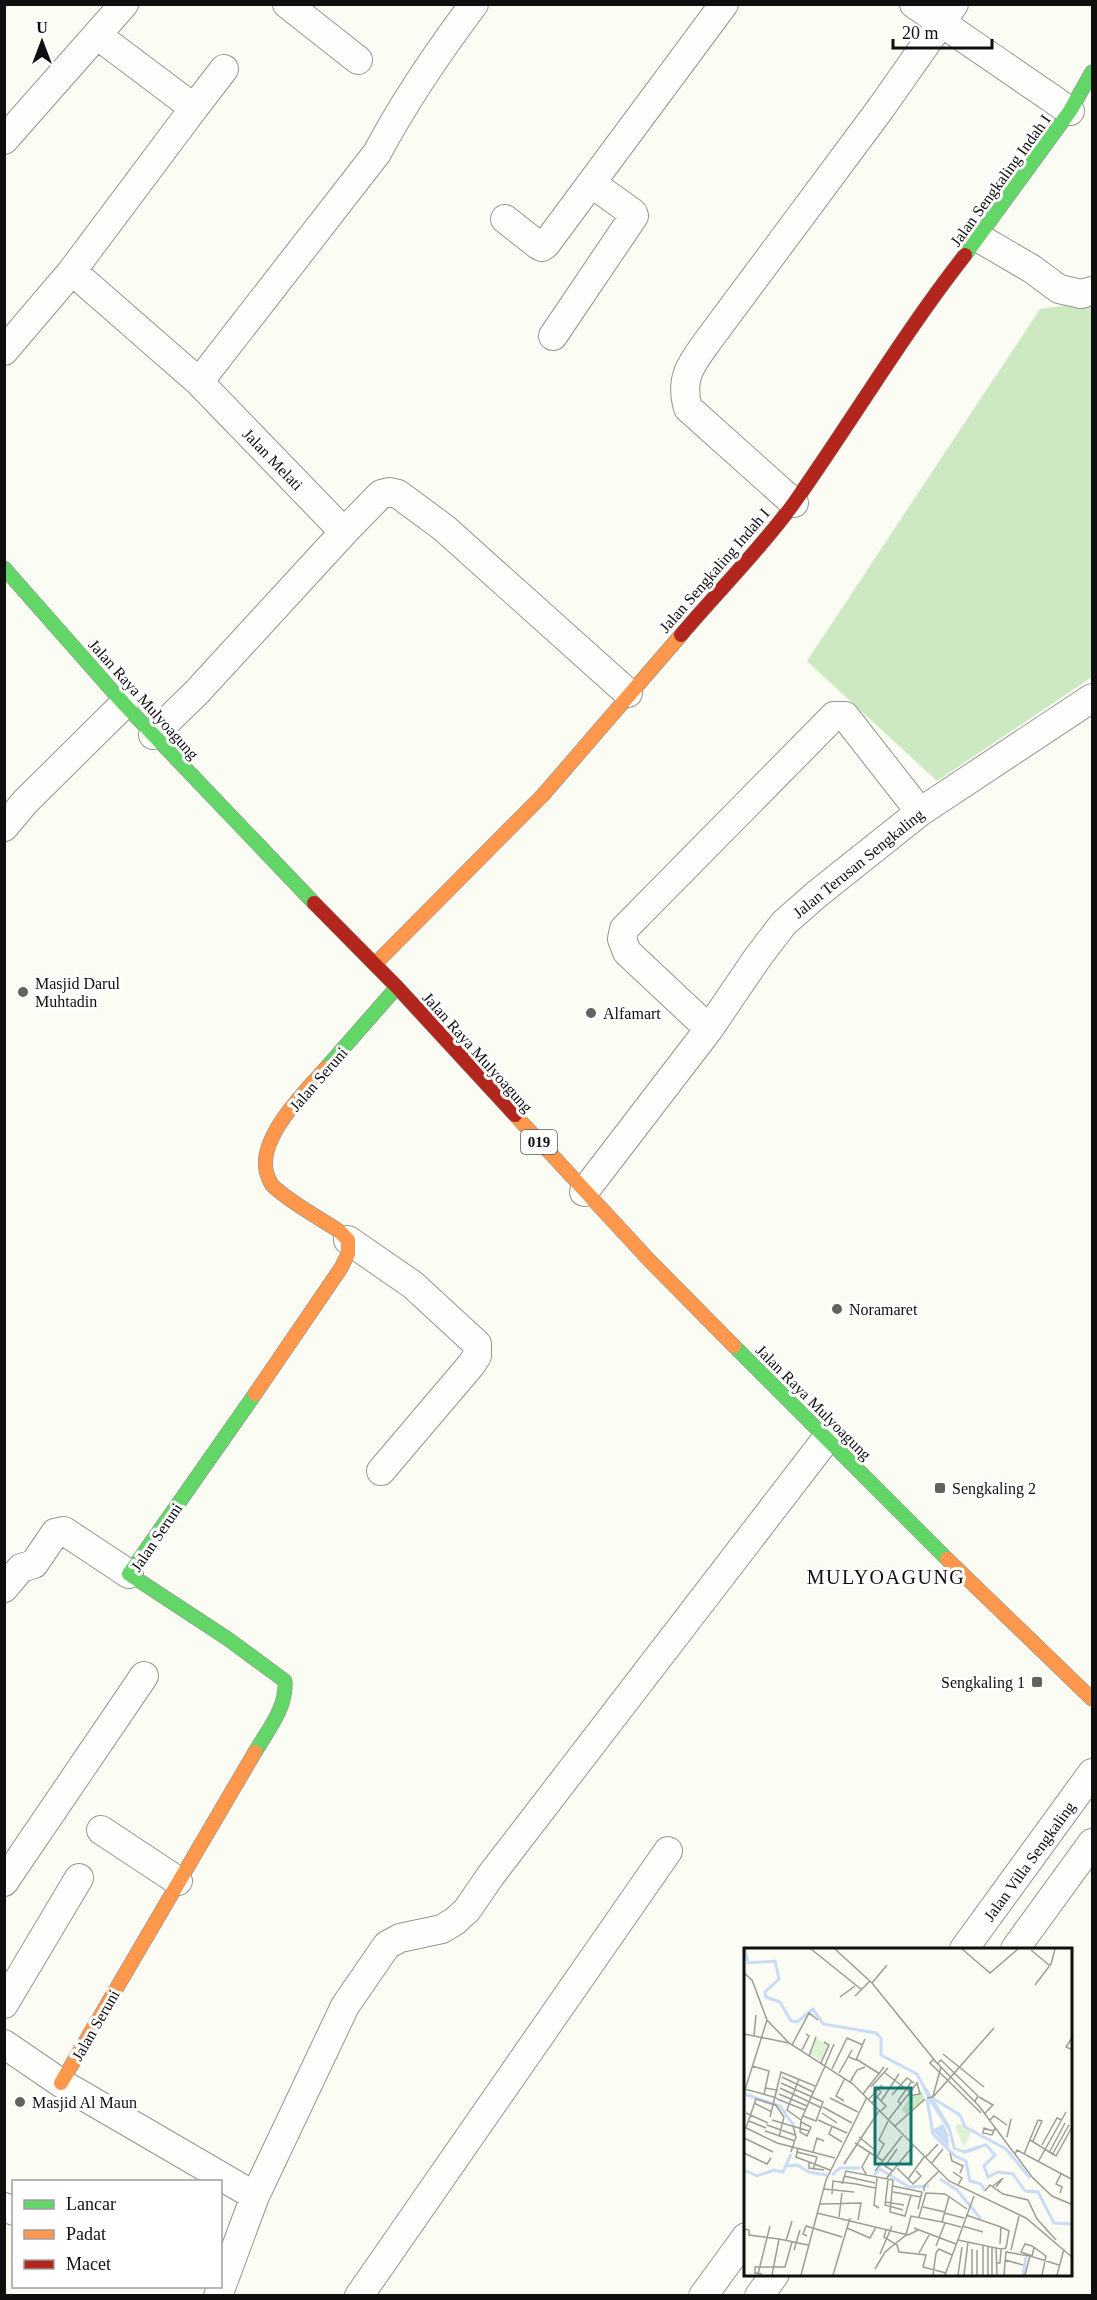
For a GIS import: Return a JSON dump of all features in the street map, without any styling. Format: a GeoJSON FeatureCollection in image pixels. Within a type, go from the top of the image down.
{"type":"FeatureCollection","features":[{"type":"Feature","properties":{"kind":"street"},"geometry":{"type":"LineString","coordinates":[[4,140],[124,4]]}},
{"type":"Feature","properties":{"kind":"street"},"geometry":{"type":"LineString","coordinates":[[287,4],[358,60]]}},
{"type":"Feature","properties":{"kind":"street"},"geometry":{"type":"LineString","coordinates":[[199,381],[377,153],[397,116],[440,48],[474,4]]}},
{"type":"Feature","properties":{"kind":"street"},"geometry":{"type":"LineString","coordinates":[[506,219],[542,247],[724,4]]}},
{"type":"Feature","properties":{"kind":"street"},"geometry":{"type":"LineString","coordinates":[[914,4],[947,14],[1070,111]]}},
{"type":"Feature","properties":{"kind":"street"},"geometry":{"type":"LineString","coordinates":[[794,503],[688,408],[685,397],[685,378],[710,338],[881,108],[947,14]]}},
{"type":"Feature","properties":{"kind":"street"},"geometry":{"type":"LineString","coordinates":[[97,35],[194,108]]}},
{"type":"Feature","properties":{"kind":"street"},"geometry":{"type":"LineString","coordinates":[[4,351],[72,271],[224,69]]}},
{"type":"Feature","properties":{"kind":"street","name":"Jalan Sengkaling Indah I"},"geometry":{"type":"LineString","coordinates":[[375,964],[543,795],[628,693],[763,544],[794,503],[928,302],[980,238],[1070,111],[1092,72]]}},
{"type":"Feature","properties":{"kind":"street"},"geometry":{"type":"LineString","coordinates":[[553,336],[634,216],[591,183]]}},
{"type":"Feature","properties":{"kind":"street"},"geometry":{"type":"LineString","coordinates":[[980,238],[1032,269],[1059,289],[1081,294],[1092,291]]}},
{"type":"Feature","properties":{"kind":"street","name":"Jalan Melati"},"geometry":{"type":"LineString","coordinates":[[72,271],[199,381],[344,532]]}},
{"type":"Feature","properties":{"kind":"street"},"geometry":{"type":"LineString","coordinates":[[153,735],[197,692],[344,532],[381,494],[389,492],[398,494],[444,528],[628,693]]}},
{"type":"Feature","properties":{"kind":"street","name":"Jalan Raya Mulyoagung"},"geometry":{"type":"LineString","coordinates":[[4,568],[124,704],[254,842],[397,987],[649,1260],[881,1495],[1092,1699]]}},
{"type":"Feature","properties":{"kind":"street","name":"Jalan Terusan Sengkaling"},"geometry":{"type":"LineString","coordinates":[[584,1192],[709,1029],[784,923],[921,812],[1092,698]]}},
{"type":"Feature","properties":{"kind":"street"},"geometry":{"type":"LineString","coordinates":[[4,827],[124,704]]}},
{"type":"Feature","properties":{"kind":"street"},"geometry":{"type":"LineString","coordinates":[[709,1029],[627,952],[622,939],[624,929],[834,716],[845,716],[921,812]]}},
{"type":"Feature","properties":{"kind":"street","name":"Jalan Seruni"},"geometry":{"type":"LineString","coordinates":[[62,2083],[280,1710],[286,1694],[285,1681],[220,1633],[129,1574],[267,1377],[348,1254],[348,1240],[326,1220],[271,1185],[266,1170],[265,1153],[276,1131],[303,1094],[397,987]]}},
{"type":"Feature","properties":{"kind":"street"},"geometry":{"type":"LineString","coordinates":[[348,1240],[413,1285],[477,1344],[477,1356],[471,1365],[381,1471]]}},
{"type":"Feature","properties":{"kind":"street"},"geometry":{"type":"LineString","coordinates":[[222,2284],[255,2196],[345,2006],[387,1945],[399,1938],[442,1929],[467,1910],[491,1875],[826,1438]]}},
{"type":"Feature","properties":{"kind":"street"},"geometry":{"type":"LineString","coordinates":[[4,1588],[21,1568],[34,1564],[55,1533],[59,1531],[64,1531],[129,1574]]}},
{"type":"Feature","properties":{"kind":"street"},"geometry":{"type":"LineString","coordinates":[[8,1869],[144,1676]]}},
{"type":"Feature","properties":{"kind":"street","name":"Jalan Villa Sengkaling"},"geometry":{"type":"LineString","coordinates":[[965,1948],[1092,1773]]}},
{"type":"Feature","properties":{"kind":"street"},"geometry":{"type":"LineString","coordinates":[[101,1830],[178,1881]]}},
{"type":"Feature","properties":{"kind":"street"},"geometry":{"type":"LineString","coordinates":[[1016,1948],[1092,1843]]}},
{"type":"Feature","properties":{"kind":"street"},"geometry":{"type":"LineString","coordinates":[[359,2295],[668,1851]]}},
{"type":"Feature","properties":{"kind":"street"},"geometry":{"type":"LineString","coordinates":[[4,2004],[80,1878]]}},
{"type":"Feature","properties":{"kind":"street"},"geometry":{"type":"LineString","coordinates":[[4,2044],[62,2083],[255,2196]]}},
{"type":"Feature","properties":{"kind":"street"},"geometry":{"type":"LineString","coordinates":[[702,2295],[744,2240]]}},
{"type":"Feature","properties":{"kind":"street"},"geometry":{"type":"LineString","coordinates":[[759,2295],[773,2276]]}},
{"type":"Feature","properties":{"kind":"green space"},"geometry":{"type":"Polygon","coordinates":[[[1092,302],[1092,677],[937,781],[807,661],[1040,309],[1092,302]]]}},
{"type":"Feature","properties":{"kind":"traffic: fast"},"geometry":{"type":"LineString","coordinates":[[965,255],[1070,111],[1092,72]]}},
{"type":"Feature","properties":{"kind":"traffic: fast"},"geometry":{"type":"LineString","coordinates":[[4,568],[124,704],[314,903]]}},
{"type":"Feature","properties":{"kind":"traffic: fast"},"geometry":{"type":"LineString","coordinates":[[326,1068],[397,987]]}},
{"type":"Feature","properties":{"kind":"traffic: fast"},"geometry":{"type":"LineString","coordinates":[[734,1346],[947,1559]]}},
{"type":"Feature","properties":{"kind":"traffic: fast"},"geometry":{"type":"LineString","coordinates":[[255,1394],[129,1574],[228,1639],[285,1681],[280,1709],[255,1752]]}},
{"type":"Feature","properties":{"kind":"traffic: slow"},"geometry":{"type":"LineString","coordinates":[[375,964],[543,795],[681,635]]}},
{"type":"Feature","properties":{"kind":"traffic: slow"},"geometry":{"type":"LineString","coordinates":[[255,1394],[341,1268],[348,1254],[348,1240],[339,1231],[296,1204],[272,1185],[265,1161],[268,1146],[284,1117],[326,1068]]}},
{"type":"Feature","properties":{"kind":"traffic: slow"},"geometry":{"type":"LineString","coordinates":[[515,1115],[649,1260],[734,1346]]}},
{"type":"Feature","properties":{"kind":"traffic: slow"},"geometry":{"type":"LineString","coordinates":[[947,1559],[1092,1699]]}},
{"type":"Feature","properties":{"kind":"traffic: slow"},"geometry":{"type":"LineString","coordinates":[[61,2083],[255,1752]]}},
{"type":"Feature","properties":{"kind":"traffic: jam"},"geometry":{"type":"LineString","coordinates":[[681,635],[753,554],[794,503],[920,316],[965,255]]}},
{"type":"Feature","properties":{"kind":"traffic: jam"},"geometry":{"type":"LineString","coordinates":[[314,903],[397,987],[515,1115]]}},
{"type":"Feature","properties":{"kind":"place","name":"Masjid Darul Muhtadin"},"geometry":{"type":"Point","coordinates":[23,992]}},
{"type":"Feature","properties":{"kind":"place","name":"Alfamart"},"geometry":{"type":"Point","coordinates":[591,1013]}},
{"type":"Feature","properties":{"kind":"place","name":"Noramaret"},"geometry":{"type":"Point","coordinates":[837,1309]}},
{"type":"Feature","properties":{"kind":"place","name":"Sengkaling 2"},"geometry":{"type":"Point","coordinates":[940,1488]}},
{"type":"Feature","properties":{"kind":"place","name":"Sengkaling 1"},"geometry":{"type":"Point","coordinates":[1037,1682]}},
{"type":"Feature","properties":{"kind":"place","name":"Masjid Al Maun"},"geometry":{"type":"Point","coordinates":[20,2102]}},
{"type":"Feature","properties":{"kind":"district","name":"MULYOAGUNG"},"geometry":{"type":"Point","coordinates":[886,1577]}}]}
